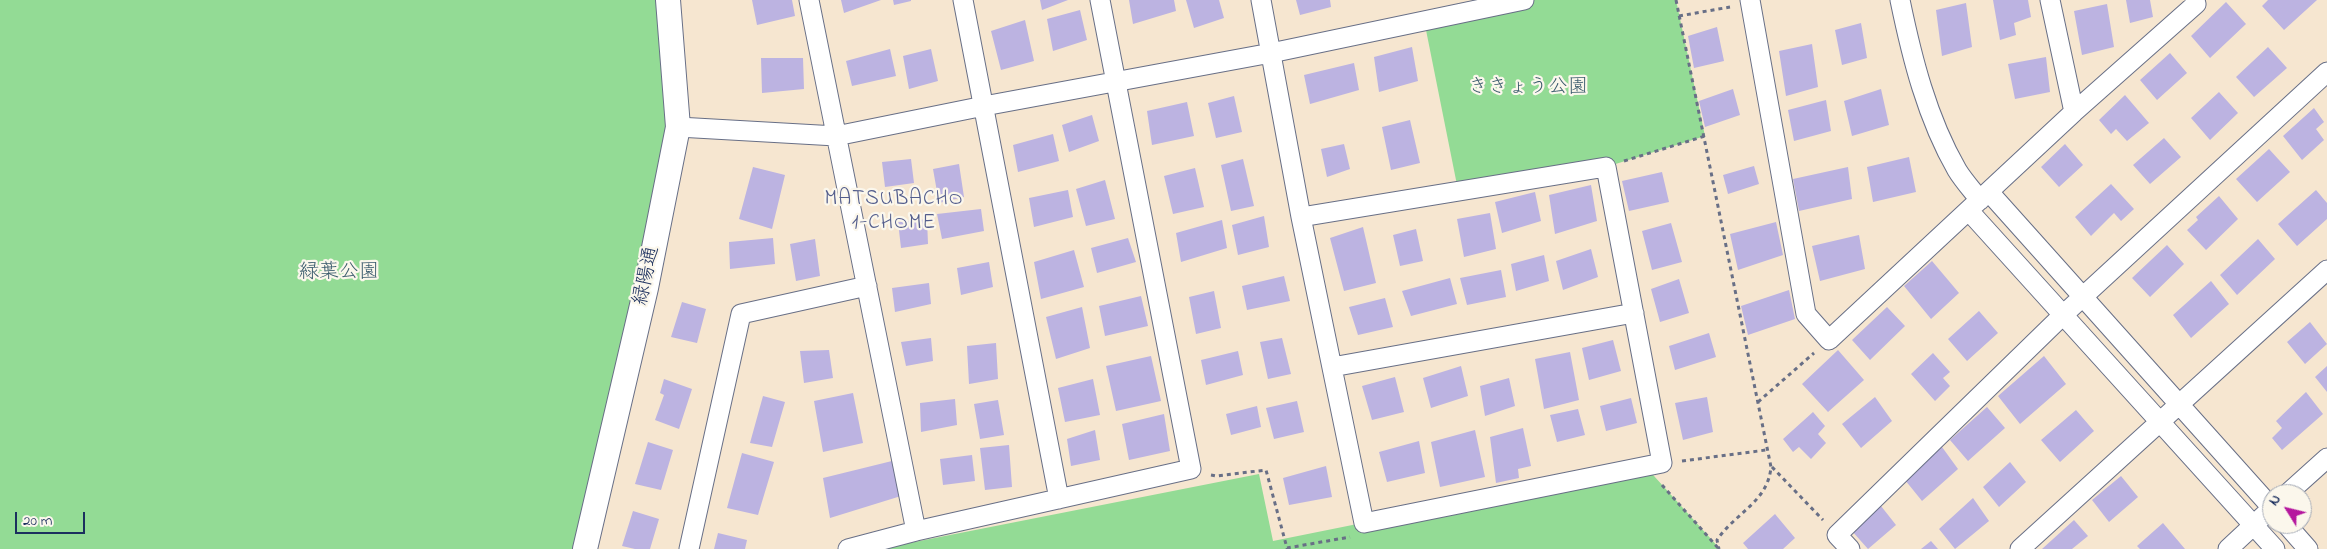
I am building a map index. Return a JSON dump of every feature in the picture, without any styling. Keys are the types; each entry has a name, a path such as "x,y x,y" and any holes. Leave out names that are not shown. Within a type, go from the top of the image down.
{"street":[{"name":"緑陽通","path":"585,549 646,288 678,127 668,0"},
{"path":"809,0 916,531"},
{"path":"962,0 1059,499"},
{"path":"848,549 916,531 1191,469 1100,0"},
{"path":"1261,0 1301,217 1364,523 1654,465 1634,314 1606,167 1301,217"},
{"path":"678,127 836,136 984,106 1117,83 1271,53 1524,0"},
{"path":"1900,0 1910,47 1938,132 1958,171 2063,315 2275,549"},
{"path":"2050,0 2074,112"},
{"path":"1755,1 1806,314 1829,340 2074,112 2196,4 2195,0"},
{"path":"1850,549 1837,535 2063,315 2327,72"},
{"path":"1979,201 2082,298 2272,508 2228,549"},
{"path":"2020,549 2327,270"},
{"path":"689,549 741,314 868,286"},
{"path":"1332,367 1634,314"},
{"path":"2298,484 2327,458"},
{"path":"2295,534 2308,549"}],"path":[{"path":"1676,0 1705,136 1766,450 1771,467 1770,480 1765,491 1723,532 1717,540 1719,549"},
{"path":"1679,16 1755,1"},
{"path":"1606,167 1705,136"},
{"path":"1758,403 1829,340"},
{"path":"1654,465 1766,450"},
{"path":"1654,465 1719,549"},
{"path":"1771,467 1837,535"},
{"path":"1191,469 1216,476 1266,470 1287,548 1351,537 1364,523"}],"green space":[{"name":"緑葉公園","path":"0,0 668,0 678,127 585,549 0,549"},
{"name":"ききょう公園","path":"1524,0 1676,0 1705,136 1606,167 1458,190 1424,20"},
{"path":"1645,466 1720,549 879,549 1259,474 1273,541"}],"building":[{"path":"752,0 792,0 795,16 757,25"},
{"path":"841,0 881,0 844,13"},
{"path":"893,0 911,0 911,1 894,5"},
{"path":"1040,0 1068,0 1042,10"},
{"path":"1129,0 1174,0 1176,11 1133,24"},
{"path":"1186,0 1219,0 1224,18 1194,28"},
{"path":"1296,0 1330,0 1331,7 1300,15"},
{"path":"1993,0 2028,0 2031,17 2014,23 2016,35 2000,40"},
{"path":"2126,0 2150,0 2153,17 2130,23"},
{"path":"2268,0 2317,0 2284,30 2262,6"},
{"path":"2226,2 2246,24 2210,58 2191,36"},
{"path":"1966,3 1972,47 1942,56 1936,10"},
{"path":"2107,4 2114,47 2082,55 2074,11"},
{"path":"1080,10 1087,40 1053,51 1047,19"},
{"path":"1025,20 1034,61 1001,70 991,31"},
{"path":"1861,23 1867,58 1842,65 1835,30"},
{"path":"1717,27 1724,61 1694,68 1688,36"},
{"path":"1812,44 1818,87 1786,96 1779,51"},
{"path":"1412,47 1418,81 1379,92 1374,57"},
{"path":"2268,47 2287,68 2254,97 2236,77"},
{"path":"890,49 896,76 852,86 846,61"},
{"path":"931,49 938,81 909,89 903,56"},
{"path":"2170,53 2187,73 2157,100 2140,80"},
{"path":"2046,57 2050,92 2015,99 2008,64"},
{"path":"761,58 803,58 804,89 762,93"},
{"path":"1354,63 1359,90 1310,104 1304,75"},
{"path":"1733,89 1740,115 1705,127 1699,101"},
{"path":"1881,89 1889,125 1852,136 1844,101"},
{"path":"2219,92 2238,113 2210,140 2191,118"},
{"path":"2125,95 2149,123 2127,141 2116,129 2111,134 2099,120"},
{"path":"1234,96 1242,132 1216,138 1208,103"},
{"path":"1826,100 1831,131 1794,141 1788,110"},
{"path":"1187,102 1194,136 1152,145 1147,111"},
{"path":"2314,108 2324,122 2316,129 2324,140 2302,160 2283,136"},
{"path":"1092,115 1099,141 1069,152 1062,125"},
{"path":"1410,120 1420,163 1391,170 1382,127"},
{"path":"1053,134 1059,161 1018,172 1013,145"},
{"path":"2164,138 2181,157 2150,184 2133,165"},
{"path":"1344,144 1350,169 1327,177 1321,149"},
{"path":"2065,144 2083,165 2059,187 2041,167"},
{"path":"2269,149 2290,172 2257,202 2236,179"},
{"path":"1909,157 1916,192 1873,202 1867,167"},
{"path":"911,159 914,183 885,187 882,162"},
{"path":"1243,159 1254,206 1231,211 1221,165"},
{"path":"959,164 964,197 939,203 933,169"},
{"path":"1754,166 1759,184 1728,194 1723,175"},
{"path":"753,167 785,175 772,229 739,219"},
{"path":"1848,167 1852,199 1799,211 1793,179"},
{"path":"1195,168 1204,207 1173,214 1164,176"},
{"path":"1662,172 1669,202 1629,211 1622,181"},
{"path":"1105,180 1115,219 1086,226 1076,189"},
{"path":"2111,184 2134,209 2121,221 2114,213 2091,236 2075,217"},
{"path":"1591,185 1597,221 1555,234 1549,195"},
{"path":"1068,190 1073,217 1034,227 1029,198"},
{"path":"2316,190 2327,203 2327,219 2297,246 2278,224"},
{"path":"1535,192 1541,221 1502,233 1495,202"},
{"path":"2219,196 2238,219 2206,250 2187,230 2198,220 2196,217"},
{"path":"981,209 984,231 942,239 937,214"},
{"path":"1490,213 1496,249 1464,257 1457,219"},
{"path":"1264,216 1269,247 1238,255 1232,225"},
{"path":"927,219 928,244 901,248 898,222"},
{"path":"1222,220 1227,248 1181,262 1176,233"},
{"path":"1776,222 1783,255 1738,270 1730,234"},
{"path":"1671,223 1682,262 1652,270 1642,231"},
{"path":"1363,227 1376,283 1344,291 1330,238"},
{"path":"1416,229 1423,261 1400,266 1393,235"},
{"path":"1859,235 1865,269 1820,281 1812,246"},
{"path":"773,238 775,264 730,269 729,242"},
{"path":"1128,238 1136,262 1097,273 1091,248"},
{"path":"815,239 820,276 796,281 790,244"},
{"path":"2258,239 2275,259 2237,295 2220,275"},
{"path":"2167,245 2184,264 2150,297 2132,278"},
{"path":"1591,249 1598,277 1563,290 1556,261"},
{"path":"1074,250 1084,287 1041,299 1034,262"},
{"path":"1544,255 1549,281 1516,291 1511,264"},
{"path":"1932,261 1959,293 1931,319 1904,286"},
{"path":"989,262 993,287 961,295 957,268"},
{"path":"1501,270 1506,297 1467,305 1460,278"},
{"path":"1284,276 1290,301 1247,310 1242,286"},
{"path":"1450,278 1457,304 1411,316 1402,291"},
{"path":"1679,279 1689,313 1660,322 1651,289"},
{"path":"2211,281 2229,304 2191,338 2173,315"},
{"path":"929,283 931,304 895,312 892,288"},
{"path":"1789,290 1795,319 1748,335 1741,306"},
{"path":"1214,291 1221,328 1196,334 1189,297"},
{"path":"1141,296 1148,326 1105,336 1099,306"},
{"path":"1385,298 1393,327 1358,335 1349,307"},
{"path":"682,302 706,309 697,343 671,337"},
{"path":"1082,307 1090,348 1056,359 1046,317"},
{"path":"1887,307 1905,326 1870,360 1852,340"},
{"path":"1979,311 1998,333 1967,361 1948,339"},
{"path":"2310,322 2327,344 2305,364 2287,342"},
{"path":"1709,333 1716,357 1675,370 1669,346"},
{"path":"931,338 933,361 906,366 901,342"},
{"path":"1282,338 1291,374 1268,379 1260,342"},
{"path":"1613,340 1621,371 1589,380 1582,348"},
{"path":"996,343 998,379 969,384 967,346"},
{"path":"829,350 833,378 804,383 800,351"},
{"path":"1838,350 1864,380 1828,412 1802,384"},
{"path":"1238,351 1243,375 1206,385 1201,360"},
{"path":"1570,352 1579,400 1544,409 1535,359"},
{"path":"1933,353 1950,372 1943,378 1950,386 1935,401 1911,374"},
{"path":"1151,356 1161,401 1116,411 1106,366"},
{"path":"2044,356 2066,384 2020,424 1998,396"},
{"path":"1461,366 1468,396 1431,408 1423,378"},
{"path":"2327,366 2327,392 2315,377"},
{"path":"1395,377 1404,412 1372,420 1362,386"},
{"path":"1509,378 1515,406 1485,416 1480,386"},
{"path":"664,379 692,389 679,429 655,420 664,395 660,393"},
{"path":"1093,379 1100,415 1065,422 1058,388"},
{"path":"2306,392 2323,414 2282,450 2272,438 2282,428 2276,421"},
{"path":"853,393 863,443 823,452 814,401"},
{"path":"763,396 785,402 772,447 750,443"},
{"path":"1707,397 1713,432 1683,440 1675,403"},
{"path":"1875,397 1892,421 1861,448 1842,424"},
{"path":"1631,398 1637,423 1606,431 1600,406"},
{"path":"955,399 957,425 921,432 920,403"},
{"path":"998,400 1004,435 980,439 974,404"},
{"path":"1297,401 1304,432 1274,439 1266,408"},
{"path":"1257,406 1261,427 1231,435 1226,414"},
{"path":"1987,407 2005,428 1968,461 1950,440"},
{"path":"1578,409 1585,435 1557,442 1550,415"},
{"path":"2076,410 2094,431 2060,462 2041,440"},
{"path":"1813,412 1825,426 1818,434 1826,443 1811,459 1799,447 1793,452 1783,439"},
{"path":"1164,414 1170,451 1129,460 1122,424"},
{"path":"1523,428 1531,466 1518,469 1519,478 1496,483 1490,437"},
{"path":"1095,430 1100,460 1071,466 1067,439"},
{"path":"1475,430 1485,477 1440,487 1431,442"},
{"path":"1419,441 1425,473 1387,482 1379,452"},
{"path":"648,442 673,450 661,490 635,484"},
{"path":"1009,445 1012,487 985,490 980,448"},
{"path":"1942,447 1958,469 1922,501 1905,480"},
{"path":"742,453 774,462 758,515 727,508"},
{"path":"972,455 975,481 943,485 940,459"},
{"path":"892,461 901,496 830,518 823,478"},
{"path":"2010,462 2026,482 1999,507 1983,487"},
{"path":"1326,466 1332,497 1289,505 1283,478"},
{"path":"2121,476 2138,497 2109,522 2092,500"},
{"path":"1973,498 1989,521 1955,549 1939,529"},
{"path":"1881,506 1896,525 1868,549 1852,531"},
{"path":"633,511 659,519 650,549 635,549 622,546"},
{"path":"1775,514 1795,538 1783,549 1748,549 1743,543"},
{"path":"2074,520 2088,536 2072,549 2042,549"},
{"path":"2163,523 2185,549 2140,549 2137,546"},
{"path":"718,533 747,540 745,549 714,549"},
{"path":"1931,541 1938,549 1921,549"}],"district":[{"name":"MATSUBACHO 1-CHOME","path":"894,213"}]}
